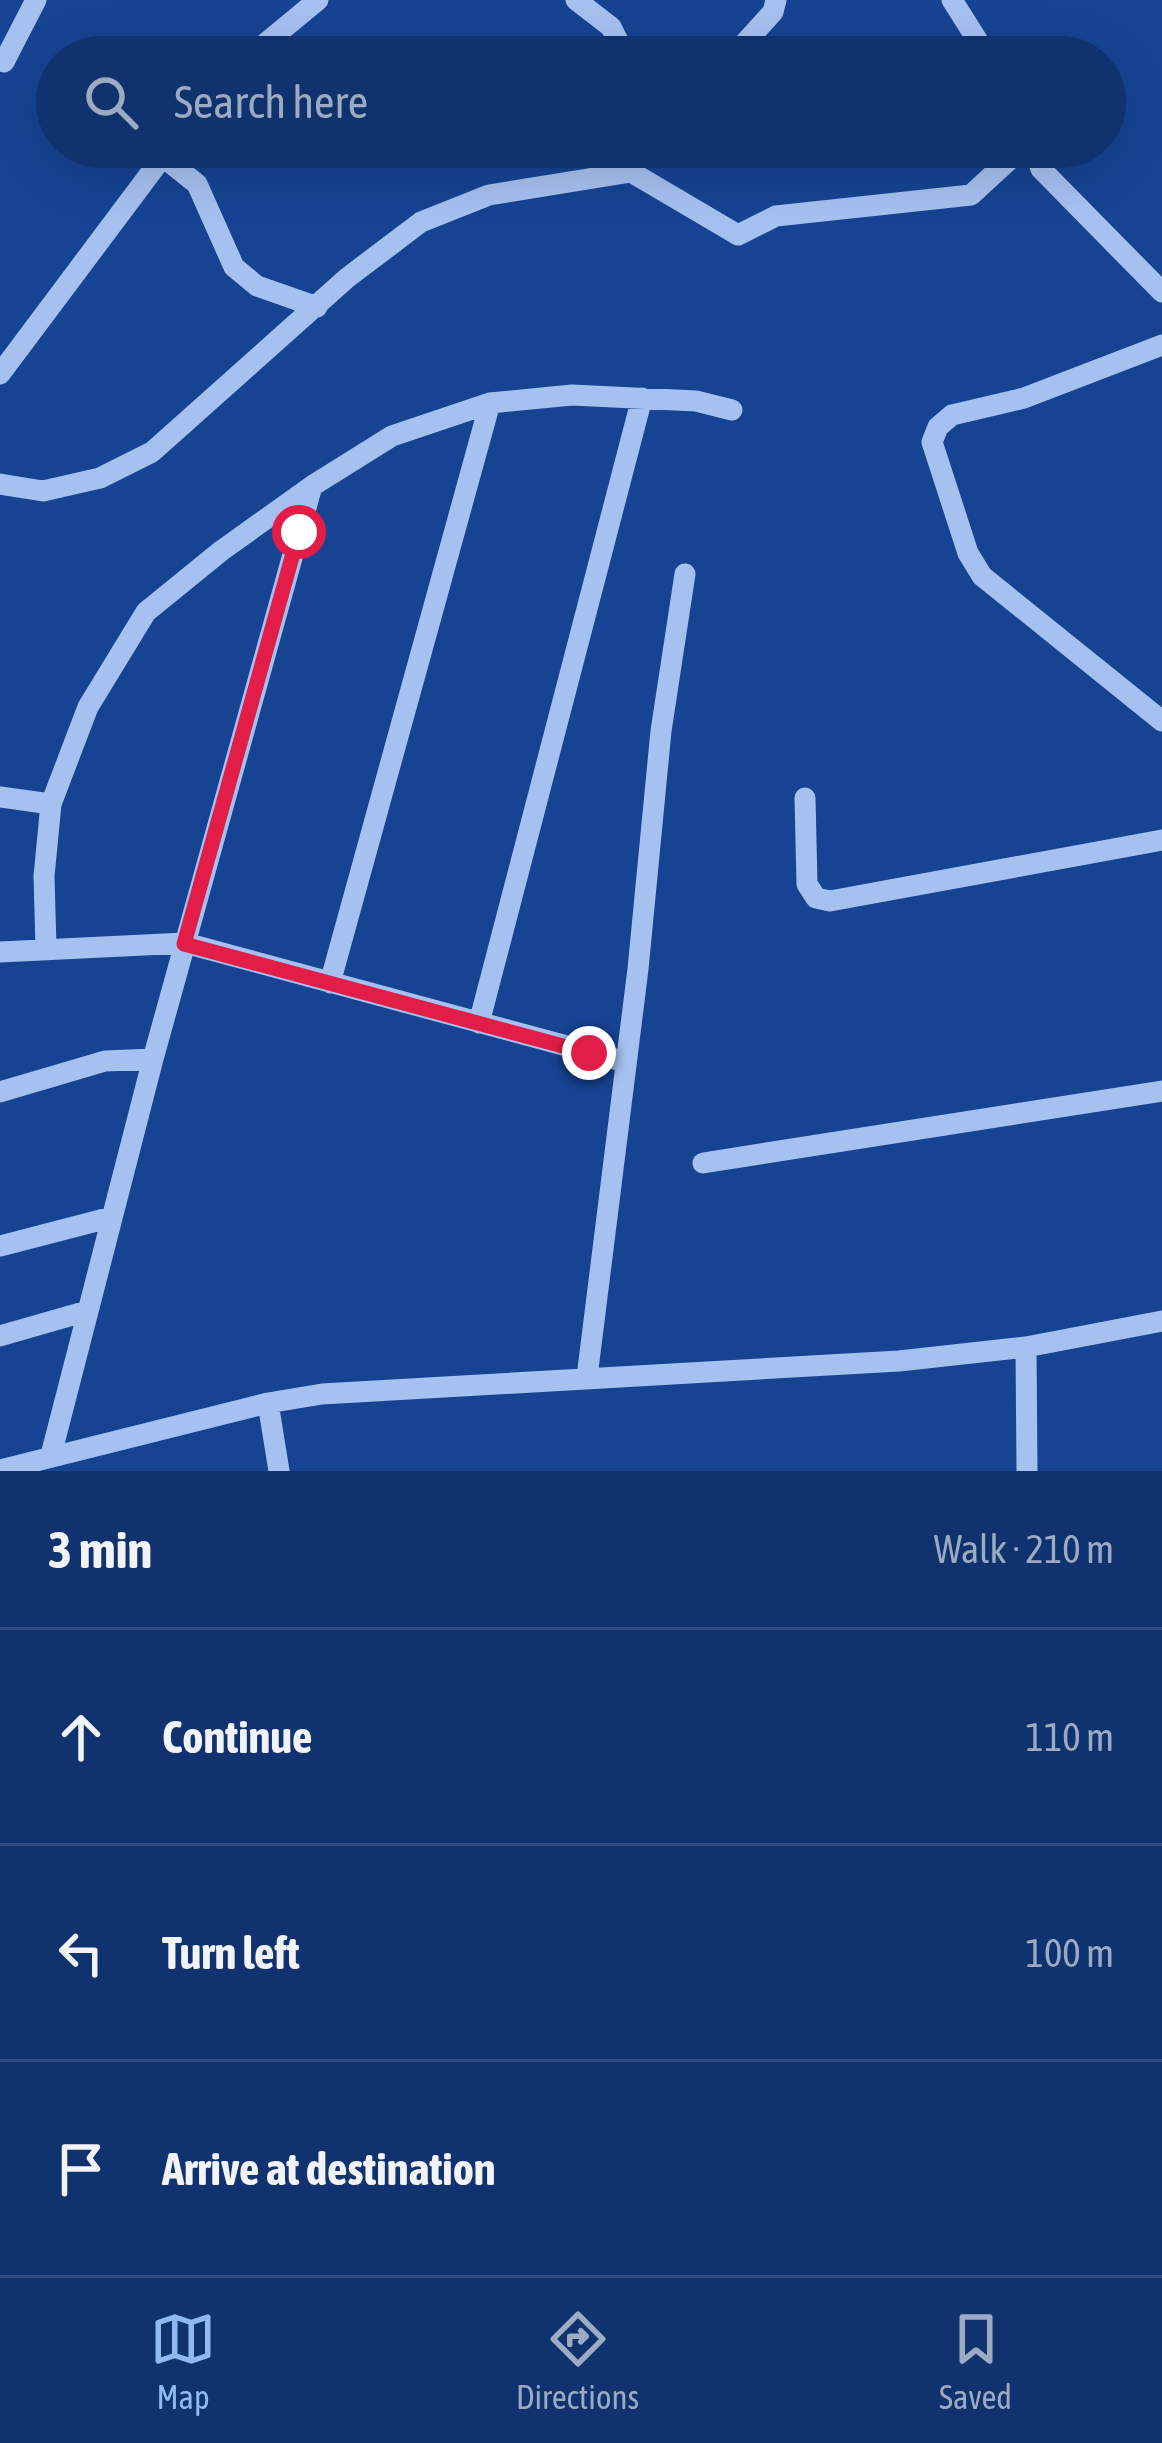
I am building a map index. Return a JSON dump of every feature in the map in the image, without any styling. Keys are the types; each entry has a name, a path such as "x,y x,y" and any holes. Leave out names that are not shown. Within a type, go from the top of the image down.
{"street":[{"path":"4,62 36,0"},
{"path":"275,36 318,0"},
{"path":"576,0 611,27 616,36"},
{"path":"751,36 773,12 776,0"},
{"path":"952,0 975,36"},
{"path":"0,374 154,168"},
{"path":"182,168 197,184 234,267 257,286 317,307"},
{"path":"631,172 634,168"},
{"path":"0,484 43,490 100,478 152,452 347,278 421,222 489,195 631,172 738,235 776,216 971,195 1000,168"},
{"path":"1041,168 1162,292"},
{"path":"1162,346 1024,398 952,416 938,427 932,442 968,553 982,576 1162,721"},
{"path":"46,948 44,876 51,804 88,707 146,612 312,486 392,436 490,403 572,394 695,401 732,410"},
{"path":"479,1023 642,398"},
{"path":"330,982 490,403"},
{"path":"51,1455 153,1059 312,486"},
{"path":"587,1377 661,731 685,574"},
{"path":"0,797 51,804"},
{"path":"806,798 807,884 816,898 830,901 1162,840"},
{"path":"0,952 184,944 626,1063"},
{"path":"0,1092 105,1061 153,1059"},
{"path":"704,1163 1162,1091"},
{"path":"0,1246 112,1216"},
{"path":"0,1336 87,1311"},
{"path":"11,1469 51,1455 322,1394 899,1361 1026,1347 1162,1321"},
{"path":"1026,1347 1027,1471"},
{"path":"268,1403 280,1471"}],"route":[{"path":"299,532 184,944 589,1053"}]}
